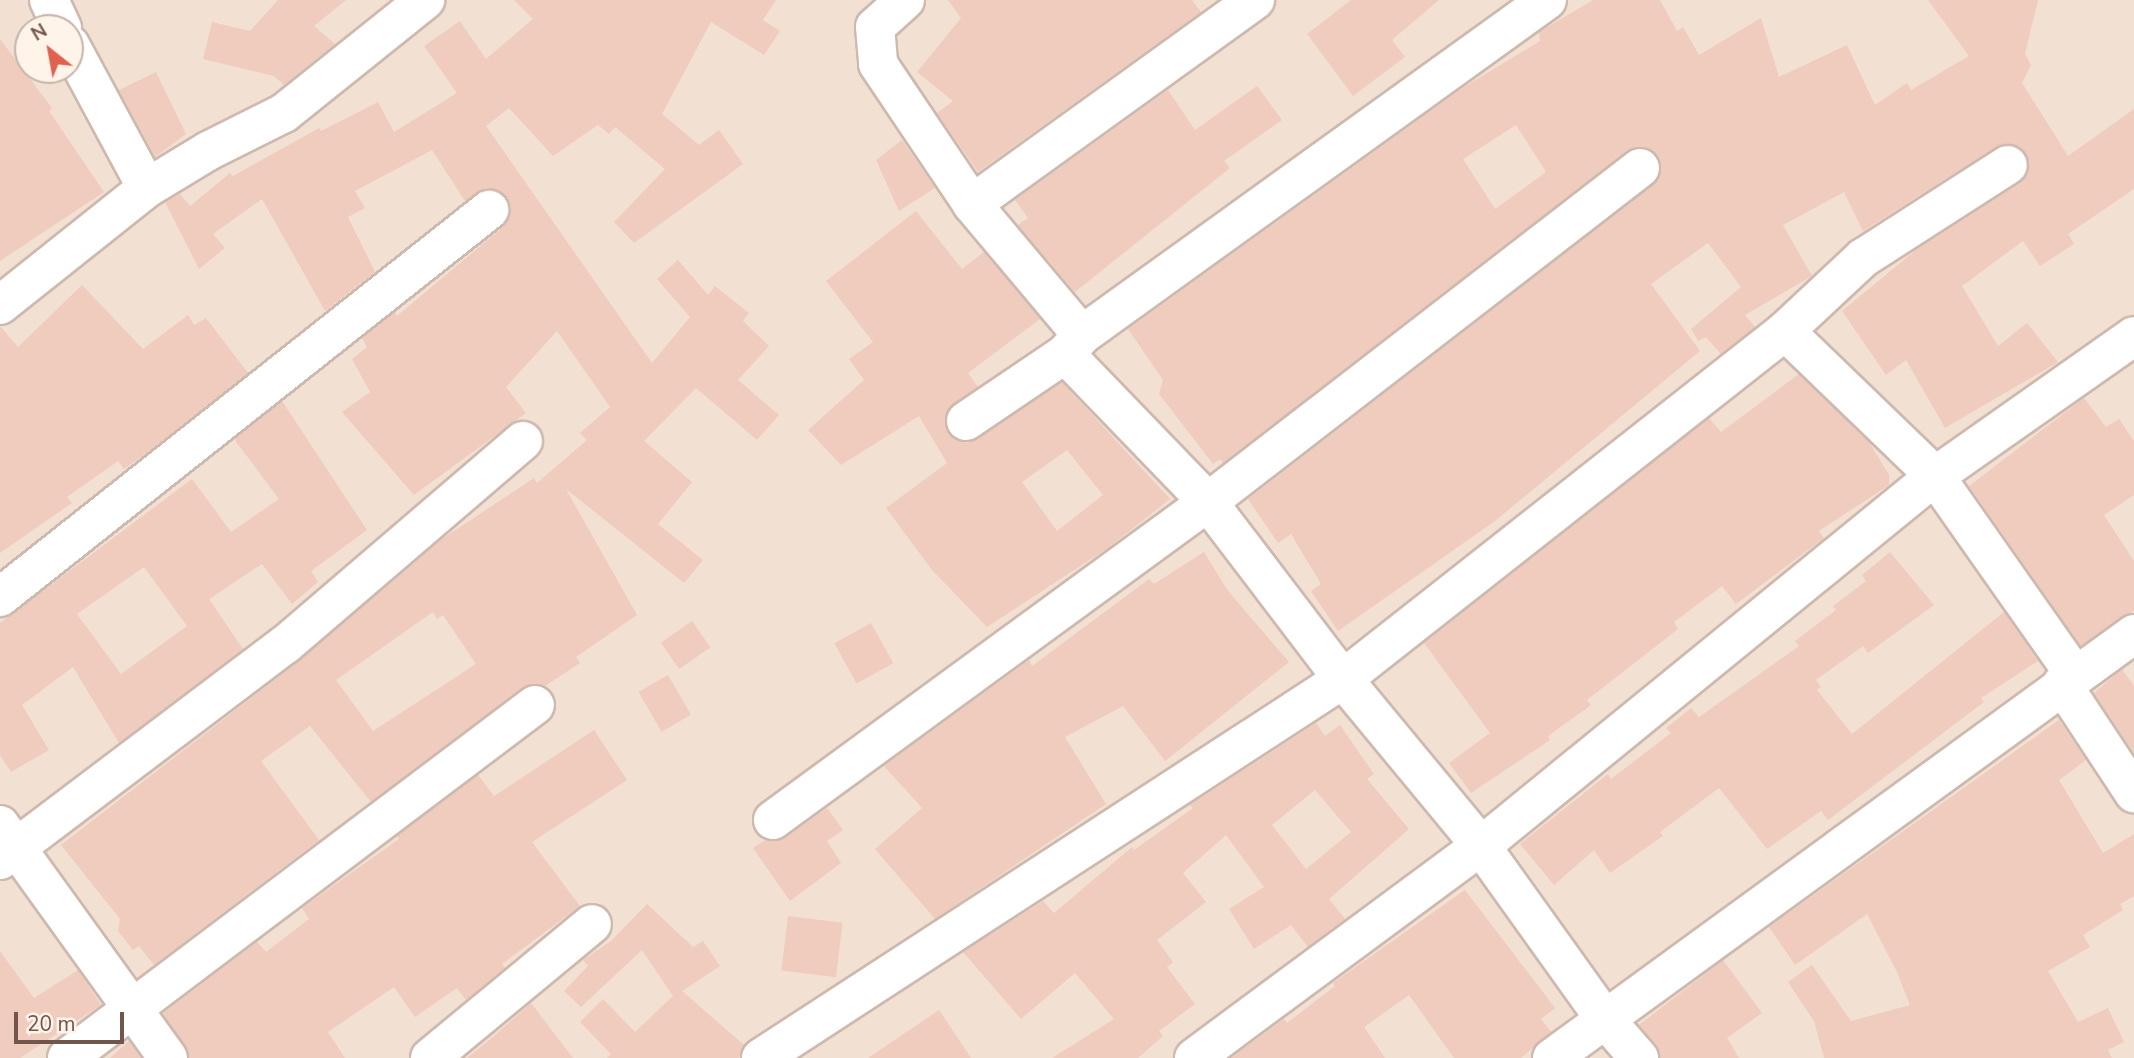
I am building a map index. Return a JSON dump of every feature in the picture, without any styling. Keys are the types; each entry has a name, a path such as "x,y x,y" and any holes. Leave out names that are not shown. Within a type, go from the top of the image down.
{"street":[{"path":"0,306 148,188 208,151 284,113 425,0"},
{"path":"905,0 875,27 878,64 972,204 1074,345 1208,502 1343,679 1481,846 1605,1019 1639,1058"},
{"path":"972,204 1255,0"},
{"path":"966,421 1547,0"},
{"path":"84,71 148,188"},
{"path":"761,1058 1343,679 1785,331 1863,258 2008,165"},
{"path":"773,820 1208,502 1640,168"},
{"path":"0,597 489,210"},
{"path":"1785,331 1935,476 2068,680 2134,793"},
{"path":"1194,1058 1481,846 1935,476 2134,336"},
{"path":"168,1058 6,844 286,644 523,441"},
{"path":"1552,1058 2134,634"},
{"path":"67,1058 535,705"},
{"path":"430,1058 593,924"}],"shaded area":[{"path":"0,0 2134,0 2134,1058 0,1058"}],"building":[{"path":"278,0 346,0 314,26 335,44 284,85 274,76 203,59 212,22 250,31"},
{"path":"514,0 776,0 763,20 780,31 764,55 711,22 662,114 699,145 719,130 743,164 634,243 614,222 665,169 615,127 609,134 598,125 553,156 509,108 486,126 652,363 690,317 657,279 678,260 708,295 715,286 749,313 743,321 769,346 738,380 779,415 757,440 696,388 644,441 692,482 658,524 703,560 684,583 566,489 637,615 576,657 580,663 545,686 522,688 371,802 310,726 261,761 319,840 154,965 139,946 133,950 118,931 120,919 61,845 299,661 442,539 534,478 537,483 587,440 580,433 610,407 557,331 506,387 526,413 414,495 342,412 370,392 352,359 367,347 362,338 395,312 397,316 503,227 511,207 506,196 486,188 465,201 432,150 355,191 365,208 348,217 375,272 325,311 262,199 213,234 225,248 199,269 165,202 180,194 190,206 230,173 233,176 319,128 321,131 378,102 394,132 457,93 424,46 460,21 486,59 533,19","holes":["433,612 437,619 443,615 476,664 373,731 336,680"]},
{"path":"948,0 1192,0 1201,12 978,172 937,113 953,101 917,72 961,18"},
{"path":"1351,0 1439,0 1392,40 1405,57 1353,96 1307,34"},
{"path":"1593,0 1660,0 1677,31 1683,27 1699,55 1761,18 1779,77 1847,45 1875,105 1907,83 1911,90 1969,56 1928,0 2038,0 2025,54 2031,65 2022,83 2068,156 2134,109 2134,189 2068,234 2074,244 2040,266 2023,241 1962,286 1998,346 2027,323 2058,362 1945,428 1906,360 1886,375 1842,311 1916,250 2020,183 2030,163 2019,146 1996,147 1863,231 1844,192 1783,225 1812,276 1745,315 1755,327 1721,354 1706,337 1698,341 1691,329 1741,287 1708,243 1651,284 1700,351 1495,521 1338,631 1311,591 1321,584 1291,534 1278,543 1248,499 1653,185 1660,176 1658,155 1648,148 1627,151 1223,463 1220,459 1213,464 1159,394 1163,380 1128,329 1464,87 1540,41 1539,32","holes":["1516,125 1546,172 1495,209 1463,159"]},
{"path":"0,39 14,58 14,84 34,84 52,108 49,111 104,192 0,261"},
{"path":"156,72 186,134 155,157 119,90"},
{"path":"1257,86 1282,120 1224,161 1230,168 1075,292 1018,225 1028,218 1015,200 1168,90 1195,130"},
{"path":"902,140 935,188 899,211 876,160"},
{"path":"916,211 962,269 984,252 1040,319 968,373 978,387 947,411 948,434 967,443 978,439 1062,382 1170,499 1108,548 987,627 932,570 886,508 947,463 919,416 841,465 808,430 864,380 849,359 873,342 826,281","holes":["1067,450 1103,495 1057,531 1022,482"]},
{"path":"82,285 143,349 188,315 194,325 206,318 248,373 124,469 118,461 67,497 72,503 0,553 0,326 18,347"},
{"path":"1799,374 1869,442 1889,475 1889,485 1819,531 1824,538 1736,604 1722,586 1674,622 1678,629 1587,700 1591,705 1548,736 1550,740 1471,793 1449,763 1490,733 1424,643 1709,418 1721,432"},
{"path":"2084,398 2106,427 2119,419 2134,441 2134,495 2104,515 2134,561 2134,611 2081,646 1969,486"},
{"path":"282,401 367,530 311,571 318,582 292,604 262,564 209,599 243,649 119,743 73,667 22,705 49,750 11,772 0,755 0,623 192,479 231,532 279,499 234,439","holes":["144,567 187,626 121,674 77,614"]},
{"path":"1204,552 1228,591 1289,662 1165,761 1123,706 1065,737 1106,804 935,919 875,849 922,808 884,766 1029,660 1032,666 1149,579 1154,584"},
{"path":"1890,552 1934,605 1868,653 1863,646 1816,680 1821,687 1817,690 1852,734 2004,612 2038,661 1981,698 1984,702 1828,820 1821,811 1767,849 1719,788 1660,832 1663,836 1610,873 1594,850 1554,885 1520,844 1608,774 1611,779 1671,733 1666,728 1691,708 1699,717 1799,646 1795,641 1836,610 1833,606 1866,581 1862,575"},
{"path":"692,621 710,647 679,669 661,643"},
{"path":"871,623 893,663 857,684 834,643"},
{"path":"2122,669 2134,686 2134,753 2094,693"},
{"path":"668,675 691,715 662,732 639,692"},
{"path":"2059,720 2086,760 2059,780 2103,853 2134,834 2134,896 2120,904 2123,910 2083,935 2090,947 2048,971 2078,1022 2108,1008 2124,1042 2108,1050 2112,1058 1824,1058 1814,1021 1788,982 1812,965 1851,1021 1910,1005 1897,972 1867,914 1795,965 1769,927"},
{"path":"1316,723 1325,736 1340,725 1374,774 1367,779 1409,829 1329,899 1345,919 1308,947 1291,925 1254,949 1229,909 1264,887 1226,835 1183,873 1206,902 1157,940 1173,962 1167,967 1195,1004 1159,1031 1163,1036 1138,1058 1052,1058 1114,1019 1075,973 1021,1019 963,952 1043,901 1054,913 1132,847 1134,850 1193,808 1190,805","holes":["1315,790 1351,832 1306,869 1272,825"]},
{"path":"594,730 627,780 532,842 580,906 502,964 505,968 466,1000 457,988 415,1017 394,987 328,1032 345,1058 189,1058 163,1013 257,942 266,952 309,919 302,908 399,839 397,836 478,775 494,796"},
{"path":"827,808 843,830 827,841 841,863 790,901 753,848 765,840 785,838"},
{"path":"1465,890 1555,1008 1541,1019 1551,1032 1521,1058 1454,1058 1409,995 1364,1027 1385,1058 1231,1058 1284,1019 1287,1023 1335,986 1333,983"},
{"path":"647,904 693,947 703,941 720,966 682,991 744,1045 739,1058 607,1058 611,1054 580,1022 603,999 635,1032 673,996 642,950 581,1007 564,991 588,966 583,960 611,941"},
{"path":"788,916 843,923 836,977 781,971"},
{"path":"0,951 34,998 78,970 101,1005 20,1058 0,1058"},
{"path":"1723,960 1762,1013 1727,1038 1739,1058 1660,1058 1656,1044 1639,1025"},
{"path":"531,1003 573,1058 467,1058 494,1036"},
{"path":"939,1010 971,1058 868,1058"},
{"path":"129,1041 141,1058 110,1058"}]}
